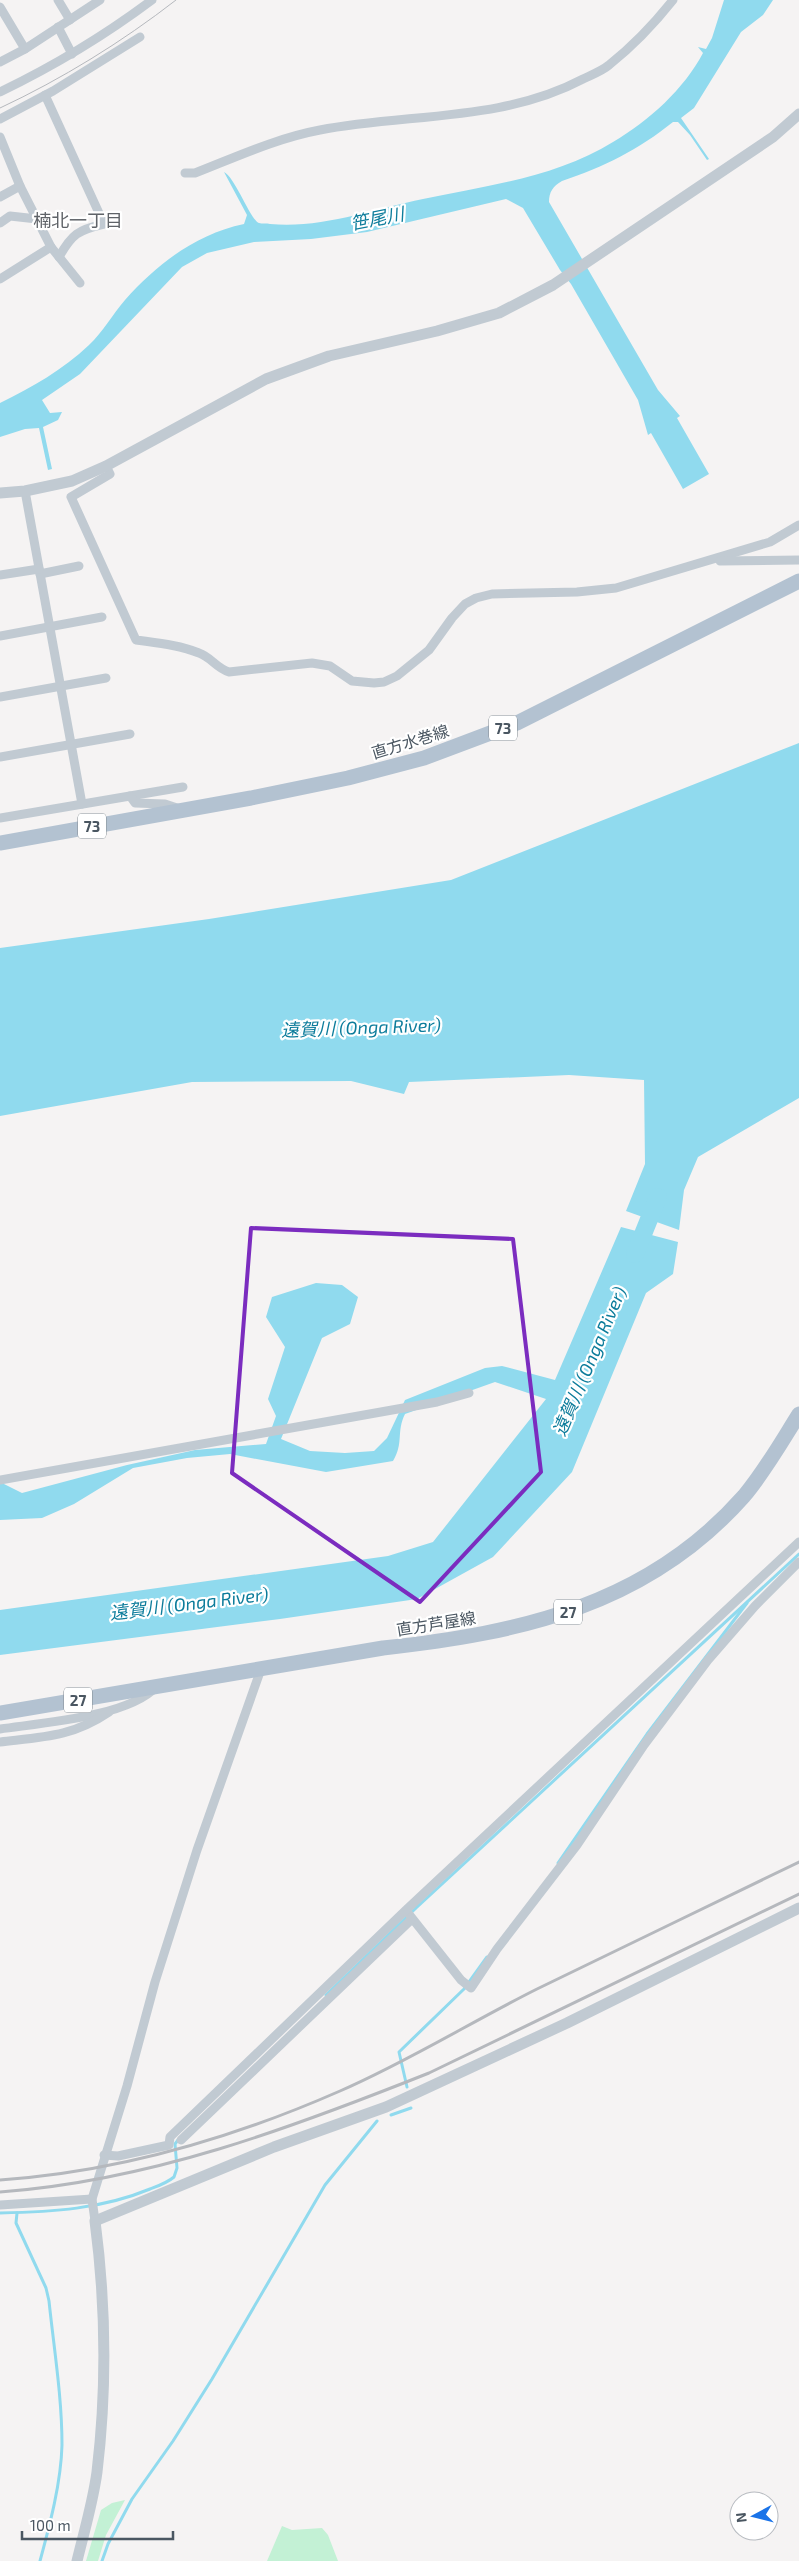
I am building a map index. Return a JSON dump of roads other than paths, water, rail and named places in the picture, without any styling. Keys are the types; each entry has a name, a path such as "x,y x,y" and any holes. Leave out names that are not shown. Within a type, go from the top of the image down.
{"main road":[{"name":"直方水巻線","path":"0,843 338,780 424,758 517,723 799,581"},
{"name":"直方芦屋線","path":"0,1713 521,1627 581,1608 616,1593 695,1543 745,1495 799,1414"}],"street":[{"path":"58,0 70,20"},
{"path":"0,62 25,49 100,0"},
{"path":"0,92 72,54 119,25 152,0"},
{"path":"185,173 195,173 281,140 319,130 366,122 500,109 558,92 609,65 650,29 673,0"},
{"path":"0,7 25,49"},
{"path":"58,27 72,54"},
{"path":"0,119 45,95 140,38"},
{"path":"45,95 104,224 82,229 66,244 59,257"},
{"path":"0,493 25,491 72,481 106,466 266,379 329,356 437,331 499,313 553,285 600,254 773,136 799,114"},
{"path":"1,143 20,186 51,247 80,282"},
{"path":"0,197 20,186"},
{"path":"0,223 10,216 37,219"},
{"path":"0,280 51,247"},
{"path":"106,466 110,474 72,497 136,640 163,643 201,653 219,669 229,672 312,663 330,666 352,681 384,682 397,676 429,650 452,618 465,604 476,598 492,594 577,592 616,588 770,542 799,525"},
{"path":"25,491 82,804"},
{"path":"714,560 799,560"},
{"path":"0,575 80,566"},
{"path":"0,636 102,617"},
{"path":"0,697 106,678"},
{"path":"0,757 130,734"},
{"path":"0,818 183,787"},
{"path":"130,796 135,803 165,804 184,810"},
{"path":"0,1480 437,1402 469,1393"},
{"path":"104,2155 118,2156 169,2145 170,2137 406,1910 799,1542"},
{"path":"181,2140 411,1916 471,1988 577,1845 644,1746 708,1660 755,1606 799,1562"},
{"path":"77,2561 97,2474 104,2389 104,2296 93,2209 104,2155 127,2086 155,1982 197,1850 261,1669"},
{"path":"0,1730 112,1710 148,1696 156,1687"},
{"path":"0,1742 68,1734 96,1721 112,1710"},
{"path":"0,2205 93,2209 386,2107 567,2022 799,1908"}],"water":[{"name":"笹尾川","path":"724,0 773,0 763,15 741,32 694,108 681,118 709,159 707,160 690,135 678,122 673,122 647,141 620,157 562,181 554,187 549,202 658,390 680,416 677,418 709,474 683,489 651,433 648,435 638,400 571,284 560,270 523,208 506,199 367,232 311,239 254,242 207,253 182,267 80,374 42,400 50,413 62,412 58,420 43,427 52,469 48,470 39,428 25,429 0,437 0,403 47,377 79,354 99,335 137,287 178,252 210,235 244,224 247,215 224,172 233,182 252,215 259,223 289,225 308,224 347,217 521,179 569,164 626,134 652,114 676,91 703,53 698,47 706,49 712,38"},
{"path":"799,743 799,1098 698,1157 684,1190 679,1230 626,1211 645,1164 644,1080 569,1075 409,1082 404,1094 351,1081 192,1082 0,1116 0,948 209,919 451,880"},
{"path":"621,1227 678,1242 673,1274 646,1293 572,1472 493,1557 417,1599 280,1619 0,1655 0,1610 388,1556 433,1542 546,1399 495,1382 405,1414 402,1420 398,1449 393,1461 326,1472 230,1454 187,1458 133,1468 74,1504 42,1518 0,1520 0,1482 22,1493 127,1465 195,1450 266,1444 276,1416 268,1399 285,1347 266,1317 272,1297 316,1283 342,1285 358,1297 350,1324 322,1338 281,1439 310,1451 345,1453 374,1451 387,1438 405,1400 485,1368 502,1366 555,1380"}],"waterway":[{"name":"遠賀川 (Onga River)","path":"635,1254 658,1197"},
{"path":"326,1995 416,1908 799,1554"},
{"path":"558,1863 647,1734 747,1603"},
{"path":"407,2087 399,2052 464,1989 487,1957"},
{"path":"391,2115 411,2108"},
{"path":"102,2561 108,2544 132,2499 173,2441 212,2379 325,2185 377,2121"},
{"path":"0,2213 39,2212 95,2205 132,2196 159,2185 174,2177 177,2168 175,2144 178,2140"},
{"path":"17,2213 16,2223 46,2288 49,2301 61,2409 62,2445 60,2474 40,2561"}],"tram line":[{"path":"0,108 46,85 91,59 134,31 176,0"}],"railway":[{"path":"0,2180 44,2176 131,2161 216,2138 299,2108 365,2080 537,1989 799,1862"},
{"path":"0,2192 56,2186 165,2164 219,2149 325,2113 429,2073 799,1894"}],"district":[{"name":"楠北一丁目","path":"78,220"}]}
